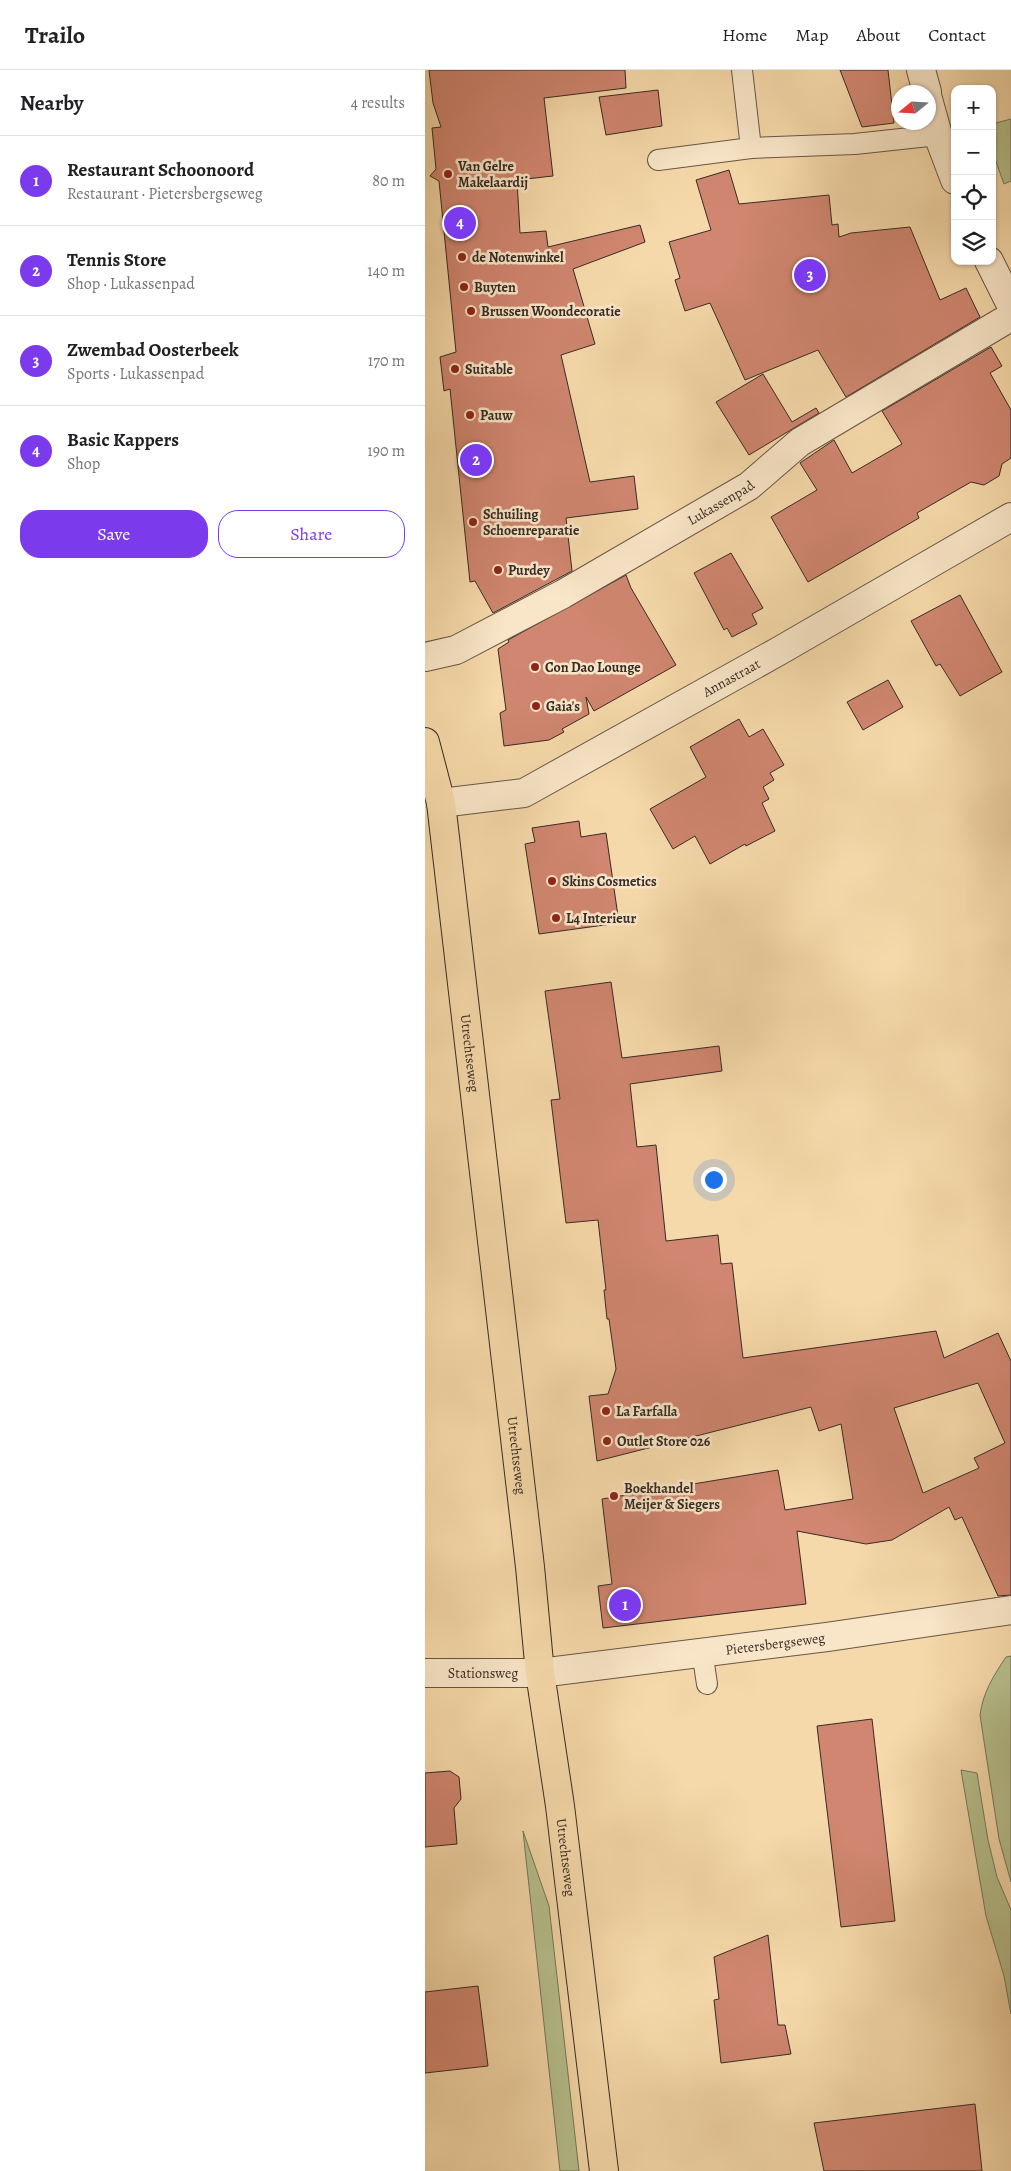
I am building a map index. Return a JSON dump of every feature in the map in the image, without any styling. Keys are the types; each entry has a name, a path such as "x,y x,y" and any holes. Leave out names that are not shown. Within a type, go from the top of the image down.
{"main road":[{"name":"Utrechtseweg","path":"425,742 441,803 528,1547 540,1673 560,1806 604,2171"}],"street":[{"path":"921,70 925,85"},
{"path":"936,127 953,175"},
{"path":"990,265 1007,313"},
{"name":"Lukassenpad","path":"425,658 456,650 563,594 749,486 799,442 1007,313"},
{"name":"Annastraat","path":"441,803 524,793 779,652 1011,518"},
{"name":"Pietersbergseweg","path":"540,1673 702,1651 827,1637 1011,1610"},
{"name":"Stationsweg","path":"425,1673 540,1673"}],"lane":[{"path":"742,70 751,148"},
{"path":"658,160 751,148 855,144 938,135"},
{"path":"702,1651 707,1684"}],"green space":[{"path":"1011,119 1011,181 1004,184 996,162 996,123"},
{"path":"1011,1656 1011,1882 999,1839 980,1715 984,1699 997,1670 1006,1657"},
{"path":"961,1770 977,1773 988,1840 997,1877 1011,1910 1011,2014 1004,1976 986,1916"},
{"path":"523,1831 549,1906 579,2171 560,2171"}],"building":[{"path":"429,70 625,70 626,88 544,98 553,176 517,180 520,233 546,231 548,247 640,225 645,242 573,269 595,344 561,355 590,482 634,476 638,509 566,518 572,571 493,613 475,581 470,582 450,389 444,391 440,357 456,352 439,181 430,176 436,169 432,128 441,127 433,103"},
{"path":"840,70 888,70 891,96 891,123 862,127"},
{"path":"658,90 662,126 606,135 599,97"},
{"path":"729,170 739,204 829,195 832,225 838,224 839,237 851,233 910,227 940,300 966,288 980,317 846,397 818,350 745,380 710,303 685,311 675,280 680,278 669,242 711,230 696,180"},
{"path":"991,347 1002,366 990,373 1011,410 1011,458 1002,464 999,476 984,485 971,482 917,513 919,518 808,582 771,517 817,490 800,463 834,440 852,473 902,444 882,411"},
{"path":"763,374 792,422 816,408 819,413 749,455 716,402"},
{"path":"731,553 763,608 752,614 757,624 732,637 727,628 724,630 694,573"},
{"path":"626,575 631,588 676,665 594,711 586,697 589,714 562,729 564,732 549,740 504,746 500,713 506,710 498,649 509,642 508,640"},
{"path":"960,595 1002,672 960,696 940,664 936,666 911,621"},
{"path":"888,680 903,707 863,730 847,702"},
{"path":"739,719 749,737 763,729 784,765 770,773 774,780 763,787 769,799 762,803 775,831 746,846 745,844 710,864 695,836 673,849 650,809 706,777 690,747"},
{"path":"579,821 581,837 606,833 619,923 539,934 525,844 535,842 532,828"},
{"path":"611,982 622,1058 719,1046 722,1071 630,1084 637,1147 656,1145 666,1241 718,1235 721,1264 732,1263 743,1358 936,1331 944,1358 998,1333 1011,1361 1011,1595 998,1596 962,1517 955,1520 949,1507 892,1540 866,1544 797,1531 806,1604 603,1628 598,1586 612,1584 602,1499 778,1470 785,1510 853,1499 841,1424 819,1431 811,1407 597,1461 589,1396 608,1394 616,1369 609,1319 607,1319 604,1290 606,1290 598,1220 566,1223 551,1100 560,1099 545,991","holes":["978,1383 1005,1443 974,1458 979,1468 923,1493 894,1408"]},
{"path":"872,1719 895,1921 841,1927 817,1726"},
{"path":"450,1771 459,1777 461,1799 454,1808 457,1844 425,1847 425,1773"},
{"path":"768,1935 778,2025 785,2025 791,2054 721,2063 714,2000 719,1999 714,1957"},
{"path":"478,1986 488,2066 425,2073 425,1992"},
{"path":"975,2104 982,2171 824,2171 814,2123"}],"place":[{"name":"Van Gelre Makelaardij","path":"448,174"},
{"name":"Basic Kappers","path":"460,223"},
{"name":"de Notenwinkel","path":"462,257"},
{"name":"Zwembad Oosterbeek","path":"810,275"},
{"name":"Buyten","path":"464,287"},
{"name":"Brussen Woondecoratie","path":"471,311"},
{"name":"Suitable","path":"455,369"},
{"name":"Pauw","path":"470,415"},
{"name":"Tennis Store","path":"476,460"},
{"name":"Schuiling Schoenreparatie","path":"473,522"},
{"name":"Purdey","path":"498,570"},
{"name":"Con Dao Lounge","path":"535,667"},
{"name":"Gaia's","path":"536,706"},
{"name":"Skins Cosmetics","path":"552,881"},
{"name":"L4 Interieur","path":"556,918"},
{"name":"La Farfalla","path":"606,1411"},
{"name":"Outlet Store 026","path":"607,1441"},
{"name":"Boekhandel Meijer & Siegers","path":"614,1496"},
{"name":"Restaurant Schoonoord","path":"625,1605"}]}
